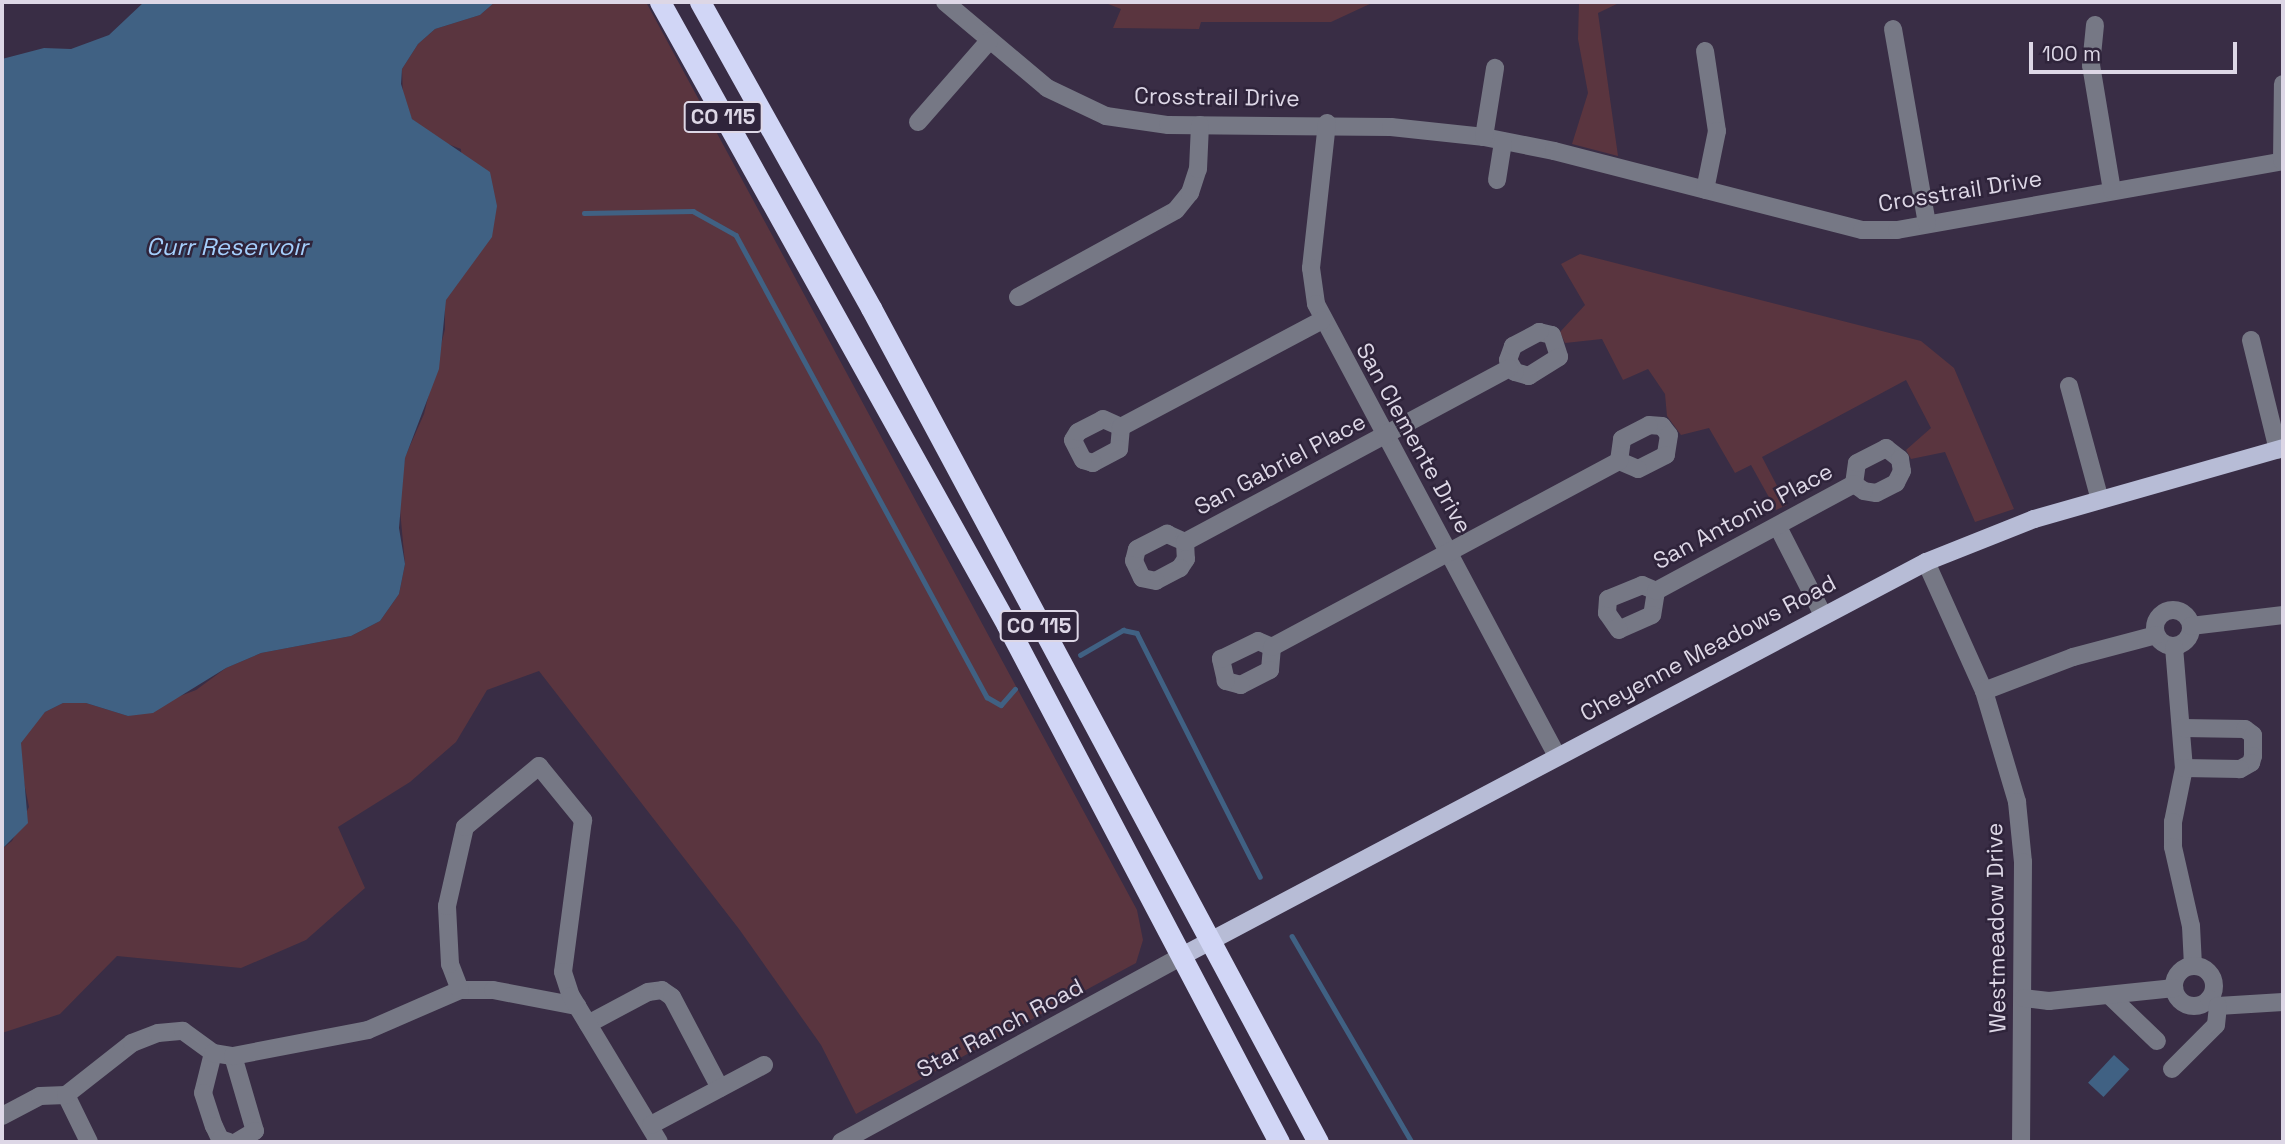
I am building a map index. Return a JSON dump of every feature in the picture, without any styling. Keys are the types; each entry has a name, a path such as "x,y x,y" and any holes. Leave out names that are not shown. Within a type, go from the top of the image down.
{"highway":[{"name":"CO 115","path":"660,2 1007,625 1279,1142"},
{"name":"CO 115","path":"700,2 871,308 1318,1142"}],"main road":[{"name":"Cheyenne Meadows Road","path":"1182,956 1822,613 1926,562 2034,519 2281,449"}],"street":[{"name":"Crosstrail Drive","path":"945,2 1047,88 1089,110 1124,120 1199,125 1327,123 1484,138 1862,230 1927,224 2283,161"},
{"path":"2095,25 2091,65 2112,190"},
{"path":"1893,29 1927,224"},
{"path":"918,122 989,40"},
{"path":"1705,51 1717,131 1705,190"},
{"path":"1484,138 1495,68"},
{"path":"2283,84 2283,161"},
{"name":"San Clemente Drive","path":"1327,123 1311,268 1322,320 1557,756"},
{"path":"1018,297 1176,210 1195,181 1199,125"},
{"path":"1497,180 1503,141"},
{"path":"1121,427 1322,320"},
{"path":"2250,340 2281,449"},
{"name":"San Gabriel Place","path":"1185,542 1509,368"},
{"path":"2069,386 2100,500"},
{"path":"1272,647 1619,461"},
{"name":"San Antonio Place","path":"1656,591 1854,484"},
{"path":"1778,527 1822,613"},
{"name":"Westmeadow Drive","path":"1926,562 1983,691 2017,803 2023,862 2021,1142"},
{"path":"2156,635 2158,618 2167,611 2180,611 2191,626"},
{"path":"2191,626 2283,615"},
{"path":"2174,647 2188,638 2191,626"},
{"path":"1983,691 2073,657 2156,635 2174,647 2183,728 2184,768 2173,822 2173,847 2191,926 2193,966"},
{"path":"2183,728 2245,729 2253,734 2251,763 2239,769 2184,768"},
{"path":"460,990 450,964 447,906 465,827 539,766 583,820 563,972 588,1024 659,1142"},
{"name":"Star Ranch Road","path":"841,1142 1182,956"},
{"path":"2174,988 2179,972 2193,966"},
{"path":"2172,1069 2216,1025 2212,977 2193,966"},
{"path":"2024,998 2049,1001 2174,988"},
{"path":"2174,988 2188,1005 2213,1002 2283,1002"},
{"path":"2,1116 40,1096 66,1096 132,1043 158,1033 183,1031 214,1053 233,1056 324,1035 368,1030 460,990 493,990 578,1006"},
{"path":"588,1024 648,992 662,990 672,997 720,1088"},
{"path":"2110,996 2157,1041"},
{"path":"214,1053 203,1093 217,1133 229,1142"},
{"path":"233,1056 254,1131 237,1142"},
{"path":"651,1125 764,1065"},
{"path":"66,1096 89,1142"}],"shaded area":[{"path":"495,2 646,2 1137,910 1143,940 1136,963 856,1114 821,1045 739,929 539,671 487,690 456,742 410,782 338,827 365,888 306,940 241,968 117,956 60,1014 2,1033 2,849 12,841 29,807 20,763 21,743 31,727 45,712 63,703 86,703 128,716 196,690 226,668 261,653 351,636 380,621 399,594 405,564 399,499 405,457 424,414 445,329 445,300 465,272 461,149 440,141 412,119 403,98 402,69 418,44 435,29 480,15"},
{"path":"1103,2 1374,2 1331,22 1201,22 1199,29 1113,28 1121,9"},
{"path":"1579,2 1621,2 1598,13 1618,156 1572,144 1588,93 1578,39"},
{"path":"1580,254 1921,341 1954,368 2014,509 1975,522 1945,452 1911,459 1906,450 1931,428 1906,380 1762,457 1787,505 1776,510 1751,465 1735,473 1709,428 1681,435 1667,416 1665,394 1648,369 1623,380 1602,339 1565,343 1560,332 1585,305 1561,264"}],"water":[{"name":"Curr Reservoir","path":"144,2 495,2 480,15 435,29 418,44 402,69 401,84 412,119 490,172 497,206 492,237 446,300 439,369 405,458 399,528 405,564 399,594 380,621 351,636 261,653 226,668 153,713 128,716 86,703 63,703 45,712 21,743 28,823 2,849 2,59 44,48 71,49 109,35"},
{"path":"2114,1055 2129,1069 2103,1097 2088,1083"}],"waterway":[{"path":"584,213 693,211 736,235 987,697 1001,705 1015,689"},
{"path":"1080,655 1123,630 1137,633 1260,877"},
{"path":"1292,936 1412,1142"}]}
